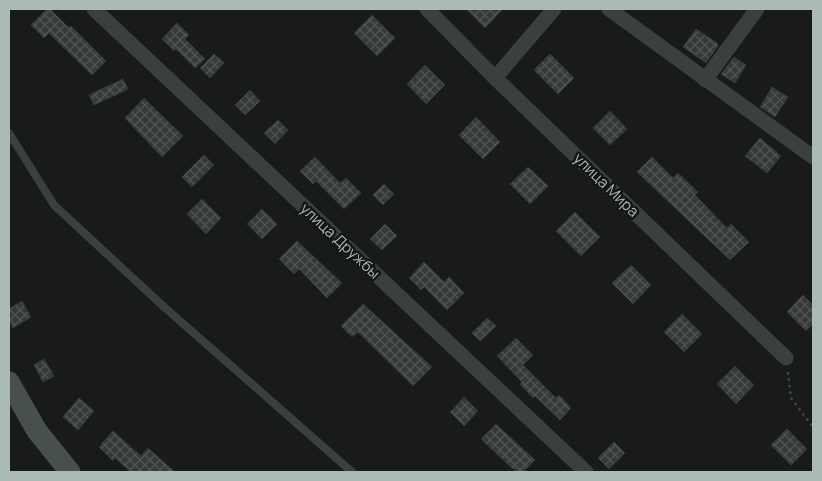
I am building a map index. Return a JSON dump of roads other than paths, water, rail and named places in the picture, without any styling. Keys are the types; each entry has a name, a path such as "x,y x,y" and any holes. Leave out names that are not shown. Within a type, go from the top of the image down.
{"street":[{"name":"улица Дружбы","path":"94,9 586,472"},
{"name":"улица Мира","path":"428,9 496,78 786,358"},
{"path":"496,78 554,9"},
{"path":"610,9 813,157"},
{"path":"705,80 756,9"},
{"path":"9,382 37,431 70,472"}],"lane":[{"path":"9,133 54,206 170,313 352,472"}]}
